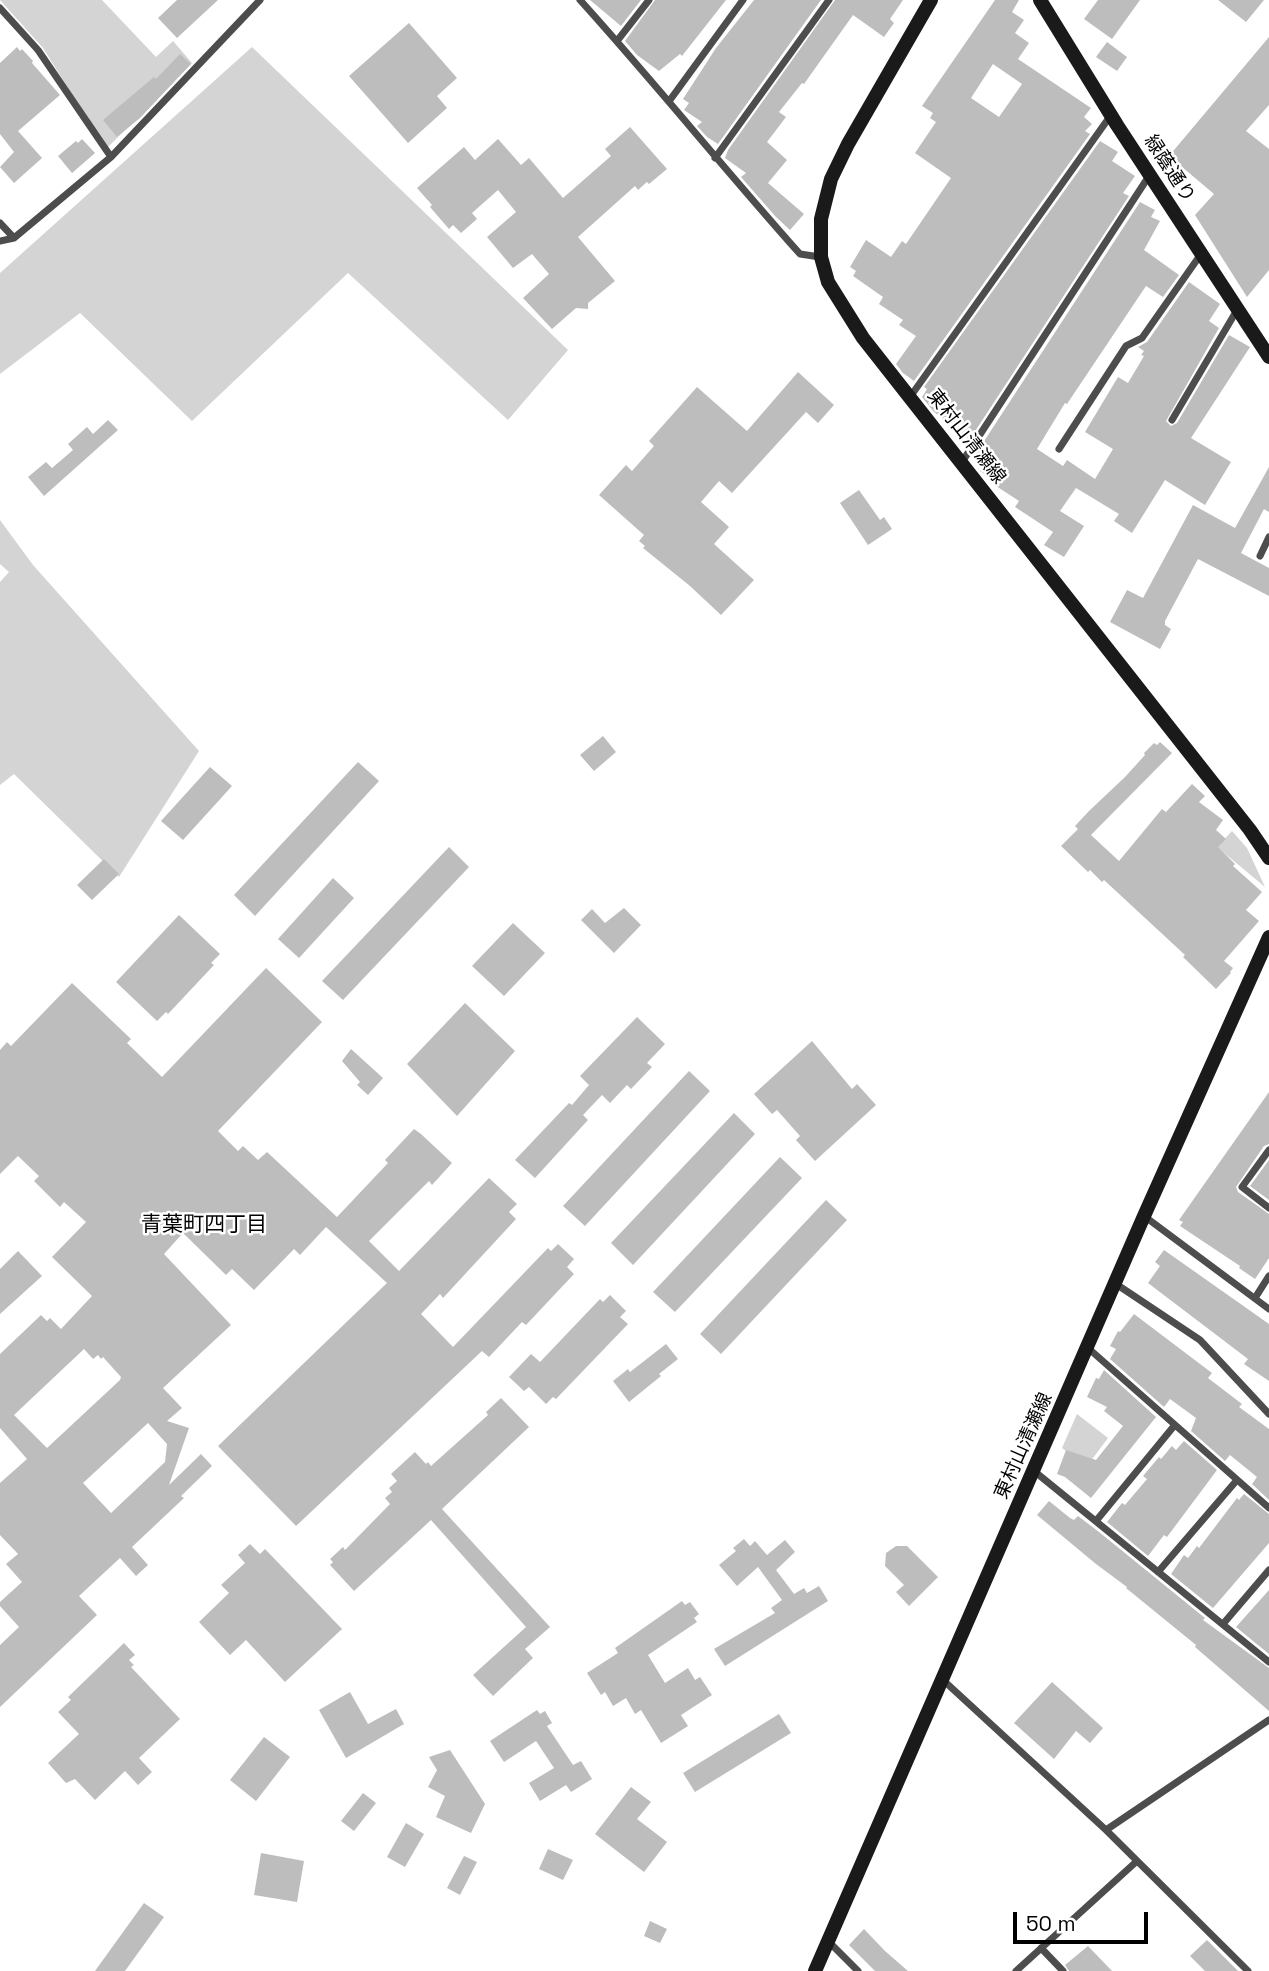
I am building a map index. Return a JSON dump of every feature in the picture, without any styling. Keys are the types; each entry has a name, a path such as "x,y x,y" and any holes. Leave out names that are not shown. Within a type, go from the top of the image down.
{"main road":[{"name":"東村山清瀬線","path":"931,0 831,179 821,219 821,257 828,282 843,309 910,397 1269,856"},
{"name":"緑蔭通り","path":"1040,0 1200,254 1269,357"},
{"name":"東村山清瀬線","path":"815,1971 1144,1216 1269,937"}],"street":[{"path":"0,241 14,237 111,157 260,0"},
{"path":"580,0 670,100 715,158 800,254 821,257"},
{"path":"617,41 649,0"},
{"path":"670,100 743,0"},
{"path":"715,158 829,0"},
{"path":"0,8 38,50 111,157"},
{"path":"910,397 1111,115"},
{"path":"962,462 1150,176"},
{"path":"0,223 14,237"},
{"path":"1059,449 1126,346 1142,338 1200,254"},
{"path":"1172,420 1237,310"},
{"path":"1259,556 1269,537"},
{"path":"1269,1150 1242,1187 1269,1208"},
{"path":"1144,1216 1269,1309"},
{"path":"1255,1298 1269,1276"},
{"path":"1116,1284 1200,1340 1269,1414"},
{"path":"1088,1348 1269,1508"},
{"path":"1096,1521 1174,1426"},
{"path":"1034,1471 1269,1662"},
{"path":"1158,1572 1237,1480"},
{"path":"1223,1624 1269,1570"},
{"path":"942,1679 1106,1830 1248,1971"},
{"path":"1106,1830 1269,1720"},
{"path":"1016,1971 1137,1861"},
{"path":"828,1941 858,1971"},
{"path":"1041,1948 1063,1971"}],"shaded area":[{"path":"0,0 102,0 156,57 173,41 192,63 106,149 43,48"},
{"path":"252,47 568,350 508,420 348,273 192,421 80,313 0,374 0,273"},
{"path":"0,520 33,565 199,751 119,877 14,774 0,785 0,582 9,572 0,564"},
{"path":"1232,831 1247,848 1265,887 1217,847"},
{"path":"1077,1414 1108,1438 1087,1466 1062,1448"}],"building":[{"path":"177,0 218,0 177,38 158,18"},
{"path":"590,0 641,0 621,26"},
{"path":"655,0 726,0 682,56 680,54 659,71 637,55 625,41"},
{"path":"754,0 821,0 718,144 697,126 702,122 684,110 689,103 683,99 716,48"},
{"path":"835,0 903,0 890,19 894,23 884,37 853,15 804,84 802,83 779,112 786,117 767,142 787,160 768,183 804,214 790,230 741,177 746,173 725,158 728,150"},
{"path":"995,0 1019,0 1012,12 1024,20 1015,33 1029,43 1018,59 1091,108 1084,117 1092,124 1085,131 1090,134 914,381 896,364 916,336 899,325 903,320 879,304 883,297 853,276 856,271 850,267 866,240 891,257 902,241 906,244 951,178 915,153 936,122 930,118 933,113 922,106","holes":["993,64 1022,84 999,117 971,98"]},
{"path":"1098,0 1140,0 1112,39 1084,19"},
{"path":"1218,0 1264,0 1246,22"},
{"path":"409,23 457,78 437,96 447,108 408,143 349,76"},
{"path":"1269,37 1269,105 1246,131 1269,149 1269,270 1247,297 1195,215 1214,194 1169,156"},
{"path":"1107,42 1127,57 1117,71 1096,57"},
{"path":"17,47 33,61 60,95 18,131 42,158 14,183 0,167 14,152 0,134 0,63"},
{"path":"180,54 191,64 140,118 117,137 103,120 154,77 156,79"},
{"path":"630,127 667,169 638,190 635,186 578,237 615,281 588,303 588,309 576,308 552,329 523,298 549,274 532,254 513,268 487,237 516,212 498,190 472,213 477,219 461,233 453,225 449,229 417,188 464,147 475,160 498,139 521,165 529,158 563,198 611,156 605,149"},
{"path":"82,139 95,153 72,173 58,156"},
{"path":"1100,141 1118,152 1112,161 1135,176 1123,193 1129,196 970,439 946,424 947,421 934,412 922,397 927,389 924,387"},
{"path":"1140,202 1155,210 1151,217 1160,221 1144,250 1179,275 1163,297 1146,286 1067,404 1065,403 1037,449 1063,466 1067,460 1095,479 1113,449 1085,432 1118,377 1128,383 1144,356 1141,355 1144,351 1138,347 1147,342 1189,282 1220,304 1209,321 1219,328 1166,421 1171,426 1177,423 1229,335 1250,347 1191,438 1231,462 1205,505 1165,480 1132,533 1114,521 1119,514 1076,488 1060,511 1084,526 1064,557 1044,545 1053,532 1015,507 1019,501 993,484 995,481 980,471 985,461 975,455"},
{"path":"798,372 834,405 818,423 806,412 732,493 719,481 701,502 729,527 714,544 754,580 721,615 643,548 645,546 639,541 644,535 599,495 626,465 632,471 654,446 649,441 697,387 747,431"},
{"path":"108,420 118,430 44,496 28,477 46,462 52,468 73,450 68,444 87,427 93,434"},
{"path":"1269,467 1269,512 1264,509 1241,553 1269,568 1269,596 1198,559 1165,621 1165,625 1171,629 1160,649 1110,622 1127,590 1143,598 1193,505 1235,528"},
{"path":"859,490 880,520 884,517 892,529 868,545 840,503"},
{"path":"603,736 616,752 594,771 580,755"},
{"path":"1160,742 1172,753 1091,835 1119,861 1162,809 1166,812 1192,784 1205,796 1199,802 1223,820 1216,830 1226,839 1218,847 1235,864 1233,866 1262,892 1246,910 1259,921 1224,961 1233,968 1216,989 1183,957 1185,955 1104,880 1102,882 1090,870 1088,872 1061,846 1078,829 1075,826 1125,777 1144,753 1154,743 1157,745"},
{"path":"358,762 379,781 255,916 234,895"},
{"path":"210,767 232,786 183,840 161,821"},
{"path":"449,847 469,867 343,1000 322,981"},
{"path":"104,859 119,874 92,900 77,885"},
{"path":"333,878 354,898 299,958 278,939"},
{"path":"624,908 641,925 614,953 581,920 592,909 605,923"},
{"path":"179,915 220,954 211,963 214,965 168,1014 166,1012 157,1021 116,982"},
{"path":"513,923 545,953 504,996 472,966"},
{"path":"266,968 322,1022 218,1131 238,1151 243,1146 258,1160 267,1152 337,1217 388,1163 385,1160 414,1129 421,1134 452,1163 432,1185 429,1181 369,1241 399,1271 489,1178 517,1204 509,1212 516,1219 443,1298 440,1294 421,1314 453,1347 548,1248 551,1251 558,1244 574,1259 567,1267 574,1274 526,1325 522,1322 489,1357 482,1351 296,1526 218,1446 387,1283 326,1227 300,1255 294,1249 254,1290 232,1269 226,1275 183,1233 164,1254 231,1325 163,1388 182,1408 167,1421 189,1428 169,1485 201,1454 212,1466 181,1496 184,1498 132,1547 148,1565 136,1576 120,1558 79,1596 97,1615 0,1707 0,1645 19,1627 0,1606 0,1602 22,1582 6,1564 18,1554 0,1535 0,1483 27,1459 0,1428 0,1354 41,1315 47,1321 50,1318 61,1329 92,1296 52,1257 86,1222 64,1202 60,1207 34,1181 39,1176 18,1156 0,1174 0,1050 7,1042 11,1046 72,983 131,1039 127,1043 162,1077","holes":["84,1349 93,1359 98,1355 101,1359 103,1357 121,1377 120,1380 47,1448 14,1415","148,1423 167,1444 165,1462 111,1513 83,1483"]},
{"path":"465,1003 515,1051 457,1116 407,1064"},
{"path":"637,1017 665,1044 647,1063 652,1067 631,1089 627,1085 610,1103 602,1095 583,1115 588,1120 535,1178 515,1160 569,1103 572,1105 589,1085 580,1076"},
{"path":"812,1041 852,1089 857,1084 876,1105 815,1161 796,1140 800,1136 777,1110 772,1114 754,1094"},
{"path":"351,1049 383,1078 368,1095 357,1085 360,1082 342,1061"},
{"path":"689,1071 710,1091 585,1226 563,1206"},
{"path":"1269,1092 1269,1144 1264,1146 1236,1187 1238,1192 1269,1214 1269,1258 1255,1279 1180,1226 1183,1222 1179,1220"},
{"path":"734,1113 755,1134 633,1265 611,1243"},
{"path":"780,1157 802,1178 675,1312 653,1292"},
{"path":"1269,1160 1269,1200 1250,1186"},
{"path":"826,1200 847,1220 721,1354 700,1334"},
{"path":"1164,1250 1269,1324 1269,1381 1244,1364 1248,1359 1148,1283 1160,1266 1155,1262"},
{"path":"18,1251 42,1276 0,1314 0,1269"},
{"path":"610,1295 626,1311 620,1317 628,1324 556,1399 553,1397 546,1404 529,1387 524,1391 509,1377 531,1354 540,1362 600,1299 603,1302"},
{"path":"1134,1314 1212,1373 1208,1378 1242,1404 1239,1407 1269,1429 1269,1500 1252,1484 1257,1477 1230,1455 1225,1461 1191,1431 1196,1418 1170,1399 1164,1407 1110,1359 1116,1349 1110,1346 1118,1331 1120,1332"},
{"path":"666,1344 678,1359 629,1402 613,1381 628,1369 630,1372"},
{"path":"1104,1370 1156,1417 1091,1498 1065,1477 1057,1474 1066,1450 1096,1460 1123,1426 1104,1411 1107,1407 1087,1397 1096,1378 1099,1379"},
{"path":"501,1398 529,1427 442,1509 550,1627 525,1649 533,1658 493,1696 473,1675 526,1627 431,1520 354,1591 330,1565 333,1562 330,1559 343,1547 345,1550 390,1504 385,1498 392,1492 389,1488 397,1481 391,1474 415,1452 431,1466 488,1415 486,1412"},
{"path":"1184,1441 1217,1470 1167,1537 1164,1535 1148,1556 1107,1522 1147,1479 1143,1476 1159,1457 1161,1459 1172,1446 1176,1450"},
{"path":"1244,1494 1269,1514 1269,1543 1213,1608 1171,1574 1184,1555 1188,1558 1197,1546 1199,1548 1237,1498 1239,1500"},
{"path":"1049,1501 1070,1518 1074,1520 1078,1516 1205,1618 1203,1620 1269,1668 1269,1711 1195,1647 1196,1645 1037,1515"},
{"path":"744,1539 750,1546 755,1541 767,1555 785,1540 795,1552 776,1570 794,1594 804,1588 807,1593 819,1586 828,1601 725,1666 714,1649 775,1613 771,1608 782,1600 758,1567 737,1586 719,1565 736,1551 733,1548"},
{"path":"250,1544 260,1554 265,1549 342,1629 285,1682 246,1640 230,1655 199,1622 229,1593 221,1585 245,1563 238,1555"},
{"path":"896,1546 907,1546 938,1577 909,1606 896,1592 904,1585 885,1566 886,1553"},
{"path":"1269,1590 1269,1654 1236,1627"},
{"path":"682,1601 685,1605 690,1602 699,1614 694,1618 697,1622 648,1655 665,1683 688,1668 695,1680 700,1677 712,1695 681,1715 688,1726 661,1743 641,1710 635,1714 626,1698 613,1706 605,1692 601,1695 587,1673 618,1653 615,1648"},
{"path":"124,1643 135,1655 129,1660 134,1665 131,1667 180,1719 139,1758 152,1772 138,1785 125,1771 95,1800 75,1779 66,1783 48,1763 79,1734 58,1712 71,1700 68,1697"},
{"path":"1052,1682 1103,1728 1090,1743 1076,1731 1054,1759 1014,1723"},
{"path":"350,1692 368,1724 396,1709 404,1724 346,1758 319,1710"},
{"path":"537,1710 540,1714 545,1711 552,1723 547,1726 573,1765 581,1761 592,1779 571,1792 566,1785 540,1801 529,1783 554,1768 536,1741 504,1762 490,1741"},
{"path":"779,1714 791,1733 695,1792 683,1773"},
{"path":"264,1737 290,1757 256,1801 230,1780"},
{"path":"450,1750 485,1804 471,1833 436,1817 445,1796 428,1787 437,1770 429,1757"},
{"path":"631,1787 651,1802 637,1819 667,1842 644,1872 595,1834"},
{"path":"363,1793 376,1803 354,1831 341,1821"},
{"path":"406,1823 424,1834 405,1867 387,1857"},
{"path":"548,1849 573,1860 563,1880 539,1869"},
{"path":"261,1853 304,1861 297,1902 254,1895"},
{"path":"464,1856 477,1862 460,1895 447,1888"},
{"path":"144,1903 164,1917 125,1971 95,1971"},
{"path":"650,1921 667,1929 660,1943 644,1936"},
{"path":"864,1929 908,1971 875,1971 849,1945"},
{"path":"1207,1940 1238,1971 1205,1971 1190,1956"},
{"path":"1088,1946 1112,1971 1069,1971 1065,1965"}],"district":[{"name":"青葉町四丁目","path":"204,1225"}]}
